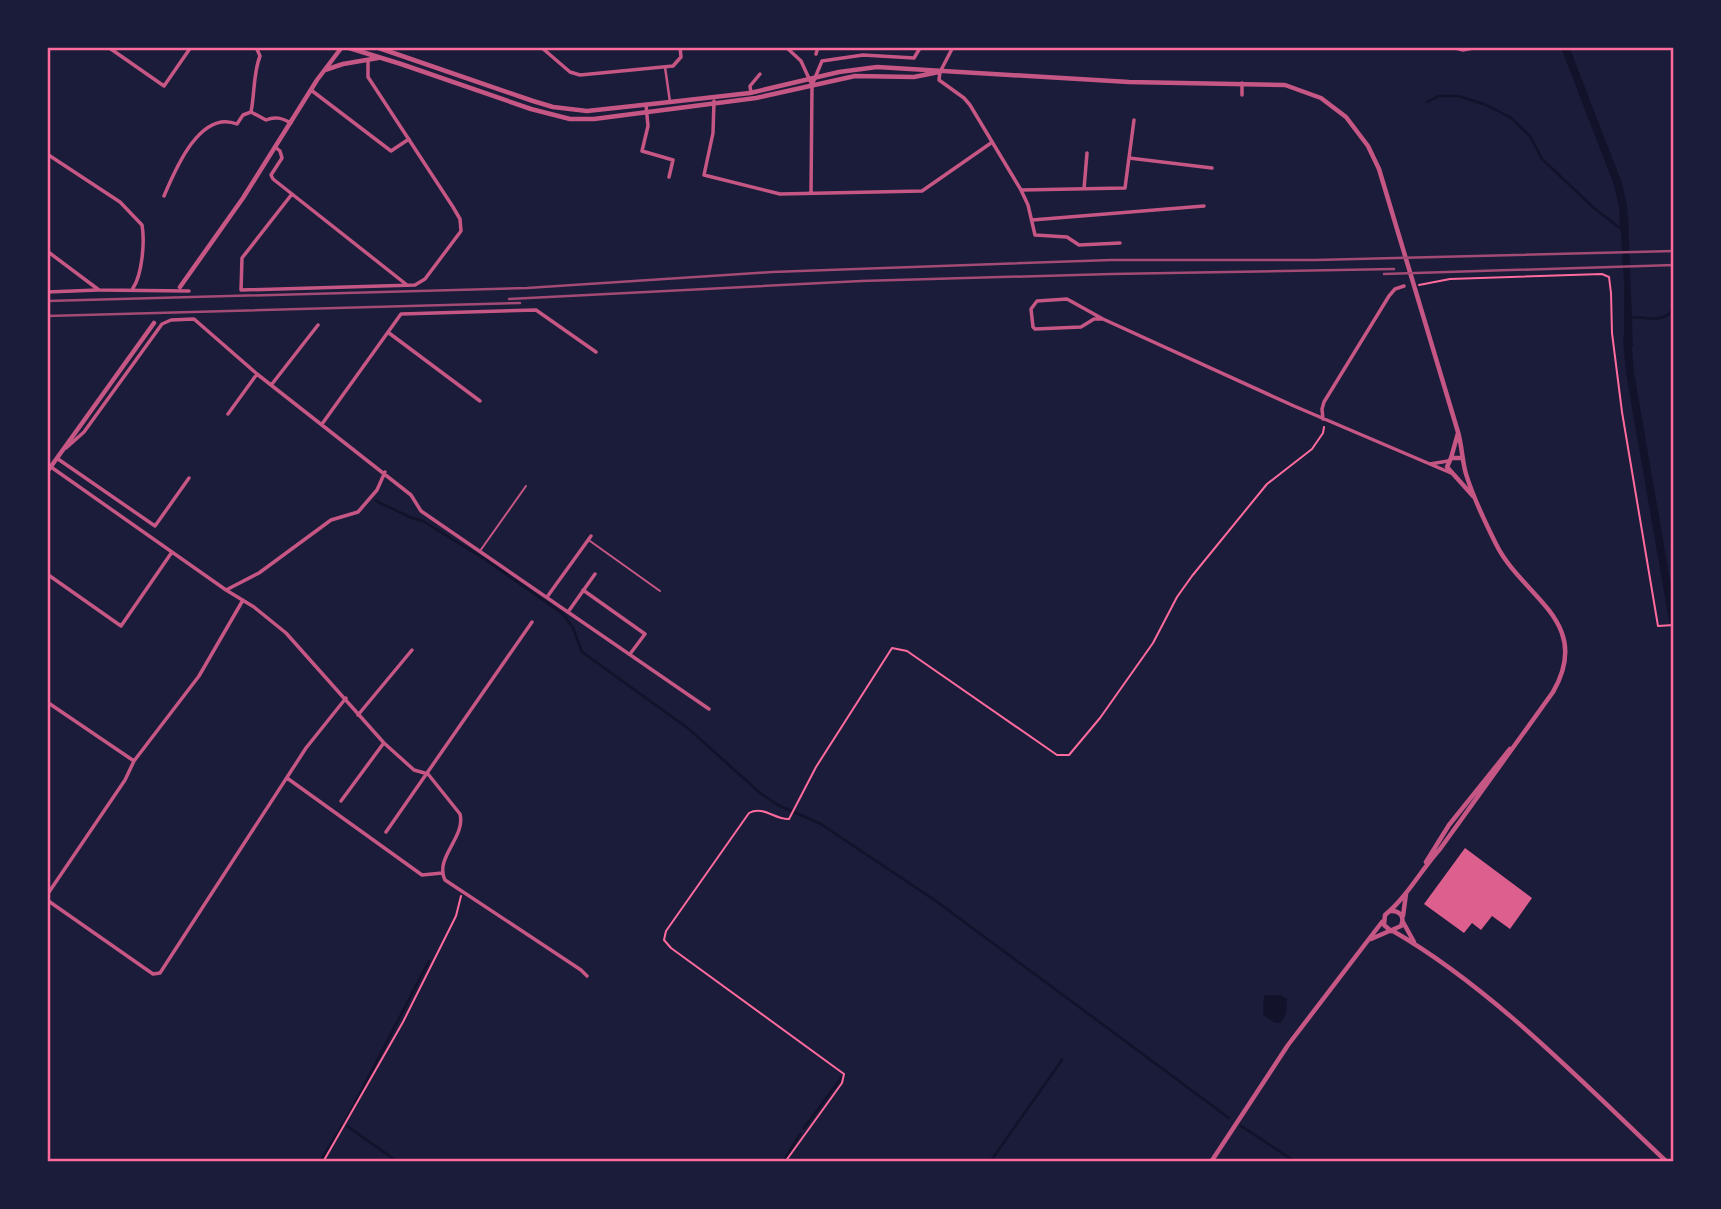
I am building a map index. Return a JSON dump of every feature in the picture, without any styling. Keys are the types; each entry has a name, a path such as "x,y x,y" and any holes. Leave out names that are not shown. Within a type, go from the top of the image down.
{"street":[{"path":"108,47 164,86 191,47"},
{"path":"251,112 256,88 254,71 260,56 256,47"},
{"path":"180,287 243,198 324,71 344,47 369,57"},
{"path":"376,47 553,107 587,111 714,101 877,67 1129,82 1285,85 1310,93 1335,107 1368,146 1388,198 1458,432 1465,470 1504,559 1522,583 1553,612 1564,643 1564,663 1559,682 1469,810 1406,893 1385,915 1383,922 1288,1045 1211,1162"},
{"path":"541,47 570,72 580,75 665,67 677,62 681,57 680,47"},
{"path":"786,47 801,61 812,85"},
{"path":"816,54 818,47"},
{"path":"953,47 940,72 939,80 967,101 1021,190 1035,236 1067,237 1079,245 1120,243"},
{"path":"1452,47 1463,50 1478,47"},
{"path":"811,193 812,85 822,61 863,55 914,58 920,48"},
{"path":"292,194 242,258 241,290 409,286 425,279 461,231 460,219 368,77 369,57"},
{"path":"324,71 369,57 380,57 553,116 594,119 855,76 914,77 940,72"},
{"path":"665,67 670,103"},
{"path":"751,93 750,86 760,74"},
{"path":"1242,83 1242,94"},
{"path":"311,90 391,151 409,139"},
{"path":"714,101 713,133 704,175 780,194 922,191 991,143"},
{"path":"646,105 648,126 642,151 673,160 669,177"},
{"path":"164,196 177,164 191,144 211,125 224,120 236,124 243,115 251,112 266,120 283,119 290,123"},
{"path":"1021,190 1125,188 1134,120"},
{"path":"275,147 282,158 271,177 409,286"},
{"path":"1084,189 1087,153"},
{"path":"47,155 120,202 142,225 142,249 136,283 132,288"},
{"path":"1129,159 1212,168"},
{"path":"1032,220 1204,206"},
{"path":"47,251 99,290"},
{"path":"1323,419 1322,409 1331,390 1389,296 1404,285"},
{"path":"47,292 132,288 189,291"},
{"path":"1103,319 1094,319 1081,327 1035,329 1032,327 1031,309 1037,301 1067,299 1103,319 1323,419 1452,474 1460,474 1465,470"},
{"path":"322,424 401,314 536,310 596,352"},
{"path":"65,448 84,432 164,323 171,320 196,320 257,374 385,472 411,495 421,511 709,709"},
{"path":"47,472 154,323"},
{"path":"272,385 318,325"},
{"path":"388,332 480,401"},
{"path":"228,414 257,374"},
{"path":"1458,432 1447,467 1477,500"},
{"path":"1428,464 1458,456 1462,458"},
{"path":"58,459 155,526 189,478"},
{"path":"51,467 254,607 286,633 384,743 414,770 428,774 461,818 442,873 445,880 587,976"},
{"path":"226,590 268,568 331,520 358,512 377,490 385,472"},
{"path":"547,598 590,538"},
{"path":"47,574 121,626 173,552"},
{"path":"568,612 595,574"},
{"path":"583,590 645,634 629,654"},
{"path":"243,600 186,696 134,761 125,780 47,897 153,974 160,973 306,748 346,698"},
{"path":"386,832 532,622"},
{"path":"358,715 412,650"},
{"path":"47,702 134,761"},
{"path":"341,801 384,743"},
{"path":"287,778 422,875 442,873"},
{"path":"1370,939 1400,928 1406,893"},
{"path":"1390,911 1396,911 1403,920 1414,943"},
{"path":"1383,922 1385,928 1414,943 1502,1010 1667,1162"}],"lane":[{"path":"480,551 526,486"},
{"path":"590,538 660,591"}],"path":[{"path":"1421,285 1450,279 1602,274 1609,278 1612,333 1622,412 1658,625 1674,625"},
{"path":"785,1162 842,1083 844,1074 671,948 664,940 667,931 749,813 760,810 785,820 791,816 816,768 892,648 907,651 1057,755 1069,755 1100,718 1153,643 1172,604 1192,576 1268,484 1312,449 1323,433 1323,419"},
{"path":"323,1162 403,1022 456,916 461,892"}],"shaded area":[{"path":"1620,216 1628,216 1633,347 1624,347"},
{"path":"1264,995 1281,995 1287,999 1286,1014 1281,1023 1275,1023 1263,1015"}],"building":[{"path":"1465,848 1532,898 1510,929 1492,916 1481,930 1472,923 1464,933 1424,904"}],"waterway":[{"path":"1565,47 1618,184 1624,224"},
{"path":"1427,102 1439,96 1458,96 1484,104 1510,117 1530,136 1542,159 1594,208 1621,229"},
{"path":"1631,317 1660,318 1674,308"},
{"path":"1627,339 1630,373 1674,626"},
{"path":"376,501 423,521 486,560 563,614 573,628 582,652 689,729 760,793 778,805 821,824 936,901 1229,1118"},
{"path":"344,1124 429,961"},
{"path":"990,1162 1062,1060"},
{"path":"804,1128 842,1077"},
{"path":"320,1162 343,1124"},
{"path":"347,1126 398,1162"},
{"path":"1241,1126 1296,1162"},
{"path":"783,1162 800,1134"}],"railway":[{"path":"47,301 527,288 772,272 1111,260 1316,260 1674,251"},
{"path":"1384,274 1674,265"},
{"path":"509,299 861,281 1394,269"},
{"path":"47,316 520,303"}]}
